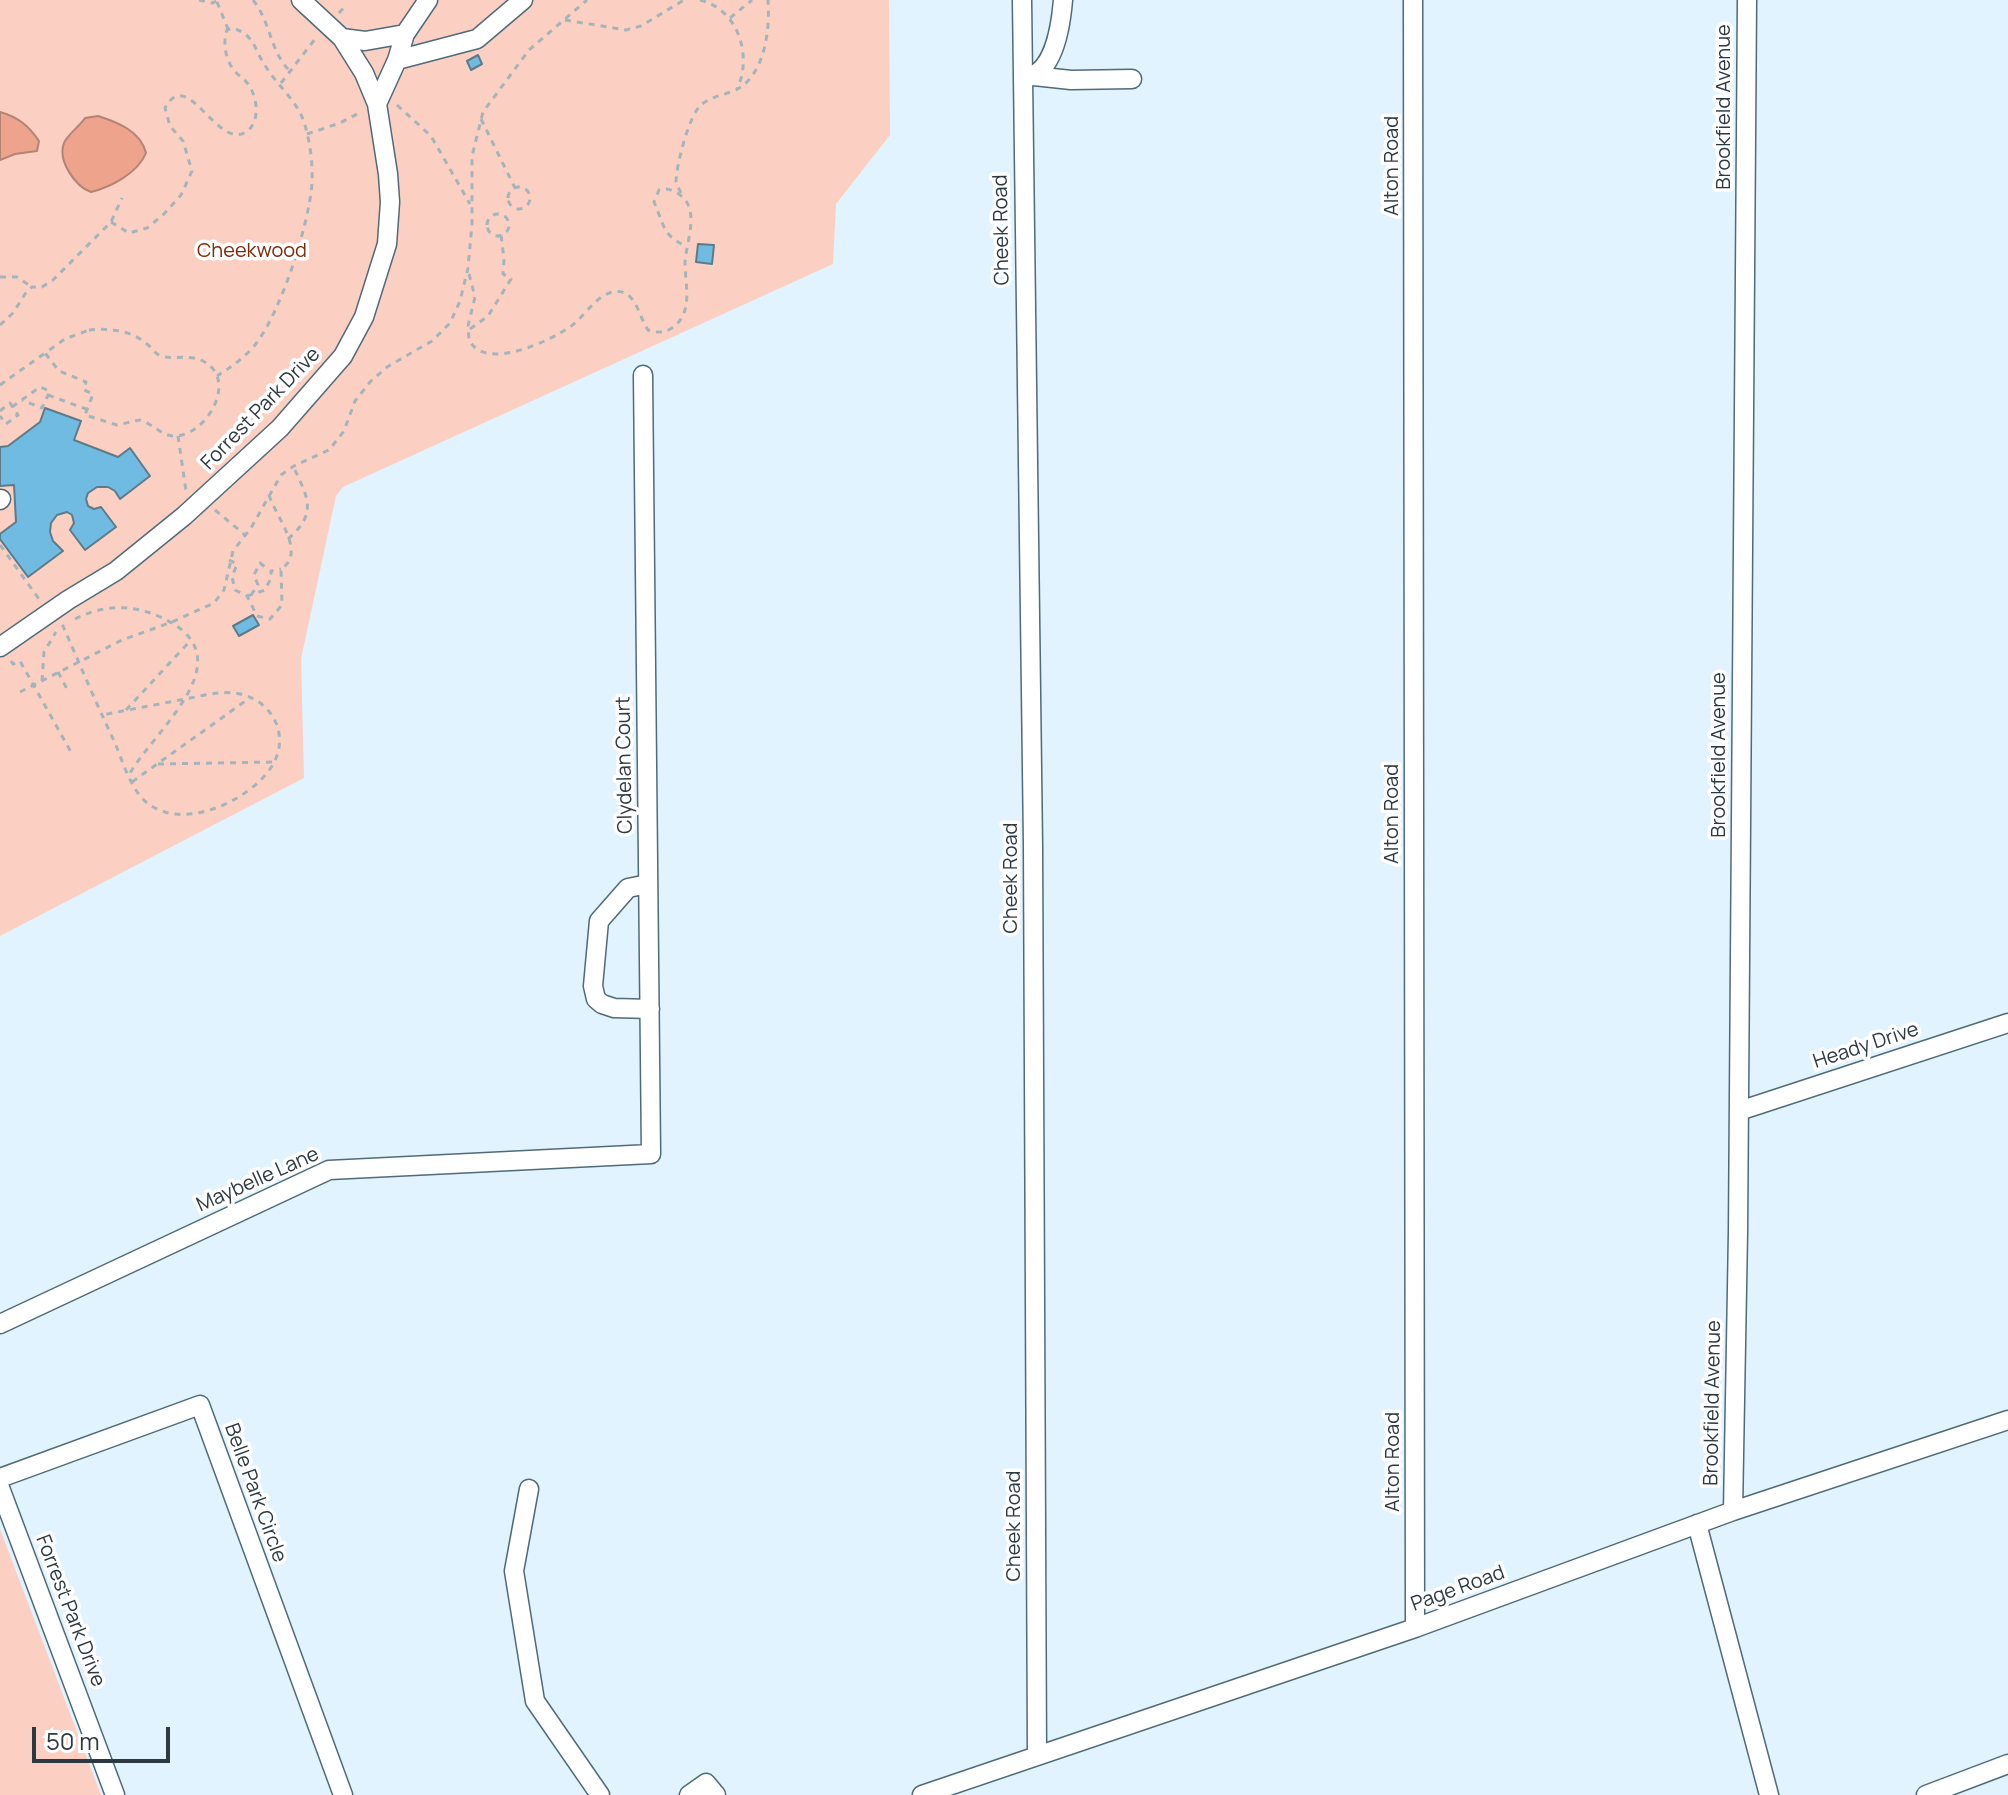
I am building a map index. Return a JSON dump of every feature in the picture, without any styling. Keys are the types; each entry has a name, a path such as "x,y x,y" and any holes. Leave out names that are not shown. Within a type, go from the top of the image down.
{"street":[{"name":"Forrest Park Drive","path":"1,646 131,561 196,497 307,400 355,337 382,262 389,226 388,174 377,104 364,73 335,32 301,0"},
{"path":"377,104 405,34 428,0"},
{"path":"397,60 477,39 523,0"},
{"name":"Cheek Road","path":"1022,0 1028,77 1037,1755"},
{"path":"1028,77 1044,69 1050,57 1063,0"},
{"name":"Alton Road","path":"1413,0 1415,1628"},
{"name":"Brookfield Avenue","path":"1733,1511 1747,0"},
{"path":"335,32 365,41 405,34"},
{"path":"1028,77 1132,79"},
{"name":"Clydelan Court","path":"643,375 651,1154"},
{"path":"648,884 628,888 601,918 593,986 594,995 602,1004 614,1008 650,1009"},
{"name":"Heady Drive","path":"1739,1111 2008,1023"},
{"name":"Maybelle Lane","path":"0,1324 329,1170 651,1154"},
{"name":"Belle Park Circle","path":"0,1478 200,1405 343,1795"},
{"name":"Page Road","path":"922,1795 1415,1628 1733,1511 2008,1420"},
{"name":"Forrest Park Drive","path":"0,1488 115,1795"},
{"path":"529,1489 514,1571 535,1701 600,1795"},
{"path":"1697,1524 1769,1795"},
{"path":"1926,1795 2008,1764"},
{"path":"689,1795 706,1783 716,1795"}],"path":[{"path":"111,222 129,233 151,226 176,201 191,174 191,163 183,141 165,117 165,108 172,99 180,97 194,101 215,126 229,134 246,133 255,122 256,107 250,86 232,68 225,51 228,29 219,1 205,3 199,0"},
{"path":"253,0 269,25 279,58 291,72"},
{"path":"563,20 626,30 641,26 684,0"},
{"path":"700,0 719,7 730,19 741,42 744,70 737,89"},
{"path":"730,19 752,0"},
{"path":"467,270 475,297 468,330 471,345 481,352 513,352 548,340 570,327 604,296 616,291 632,298 648,330 660,333 680,321 685,314 691,216 676,183 682,151 701,104 737,89 751,76 769,25 768,0"},
{"path":"281,83 335,32 347,4"},
{"path":"217,376 237,363 257,343 269,323 306,218 312,168 300,112 281,83 266,69 251,38 240,30 228,29"},
{"path":"307,134 340,123 389,99 427,131 441,149 472,208"},
{"path":"481,119 515,188"},
{"path":"676,183 656,193 656,205 668,237 687,246"},
{"path":"513,206 509,196 515,188"},
{"path":"513,206 524,207 530,197 525,189 515,188"},
{"path":"666,188 681,195"},
{"path":"0,277 17,277 32,287 42,287 53,280 111,222 122,198"},
{"path":"505,217 513,206"},
{"path":"501,235 490,232 488,221 496,215 505,217"},
{"path":"501,235 509,227 505,217"},
{"path":"468,330 488,316 511,279 503,274 501,235"},
{"path":"0,325 32,287"},
{"path":"0,385 57,343 81,332 114,330 137,338 159,355 202,361 217,376 218,397 212,412 202,422 178,436 166,434 140,420 112,424 85,415 93,394 84,390 86,382 59,371 45,353"},
{"path":"12,407 40,387 50,391 42,408 22,400"},
{"path":"48,395 87,410"},
{"path":"10,403 12,407 18,415 6,424 0,414 10,403"},
{"path":"178,436 196,497 245,535"},
{"path":"288,539 304,523 309,509 293,466"},
{"path":"249,596 258,585 254,575 260,563 271,571 281,569 292,559 288,539 269,495"},
{"path":"0,545 52,612 132,782 139,794 153,806 171,814 185,815 212,809 237,797 261,779 274,762 279,742 277,723 267,708 251,697 223,693 102,715"},
{"path":"229,560 237,564 232,577 234,587 249,596 257,616 266,620 273,617 283,602 281,569"},
{"path":"249,596 261,593 267,587 271,571"},
{"path":"52,612 90,612 126,607 146,611 172,622 191,640 200,662 198,674 129,775"},
{"path":"42,681 44,652 51,638 52,612"},
{"path":"125,711 191,640"},
{"path":"1,646 13,664 20,661 71,752"},
{"path":"58,672 67,689"},
{"path":"132,782 251,697"},
{"path":"158,764 274,762"}],"green space":[{"name":"Cheekwood","path":"0,0 889,0 890,135 836,204 833,264 343,487 336,496 301,659 304,778 0,936"},
{"path":"0,1529 101,1795 0,1795"}],"shaded area":[{"path":"0,112 18,119 31,131 39,141 37,151 0,160"},
{"path":"98,116 134,133 146,153 137,167 123,178 91,192 79,185 69,172 63,150 66,140 85,118"}],"building":[{"path":"478,55 482,64 471,70 467,61"},
{"path":"698,244 714,245 712,264 696,262"},
{"path":"45,408 81,421 74,440 118,457 130,448 150,476 120,499 108,487 97,487 88,493 88,506 94,509 101,507 116,527 85,550 70,530 74,523 72,515 67,512 57,515 51,523 50,532 53,541 63,551 28,577 0,539 0,534 16,522 14,485 0,486 0,447 8,446 40,422"},
{"path":"253,615 259,625 239,636 233,626"}]}
